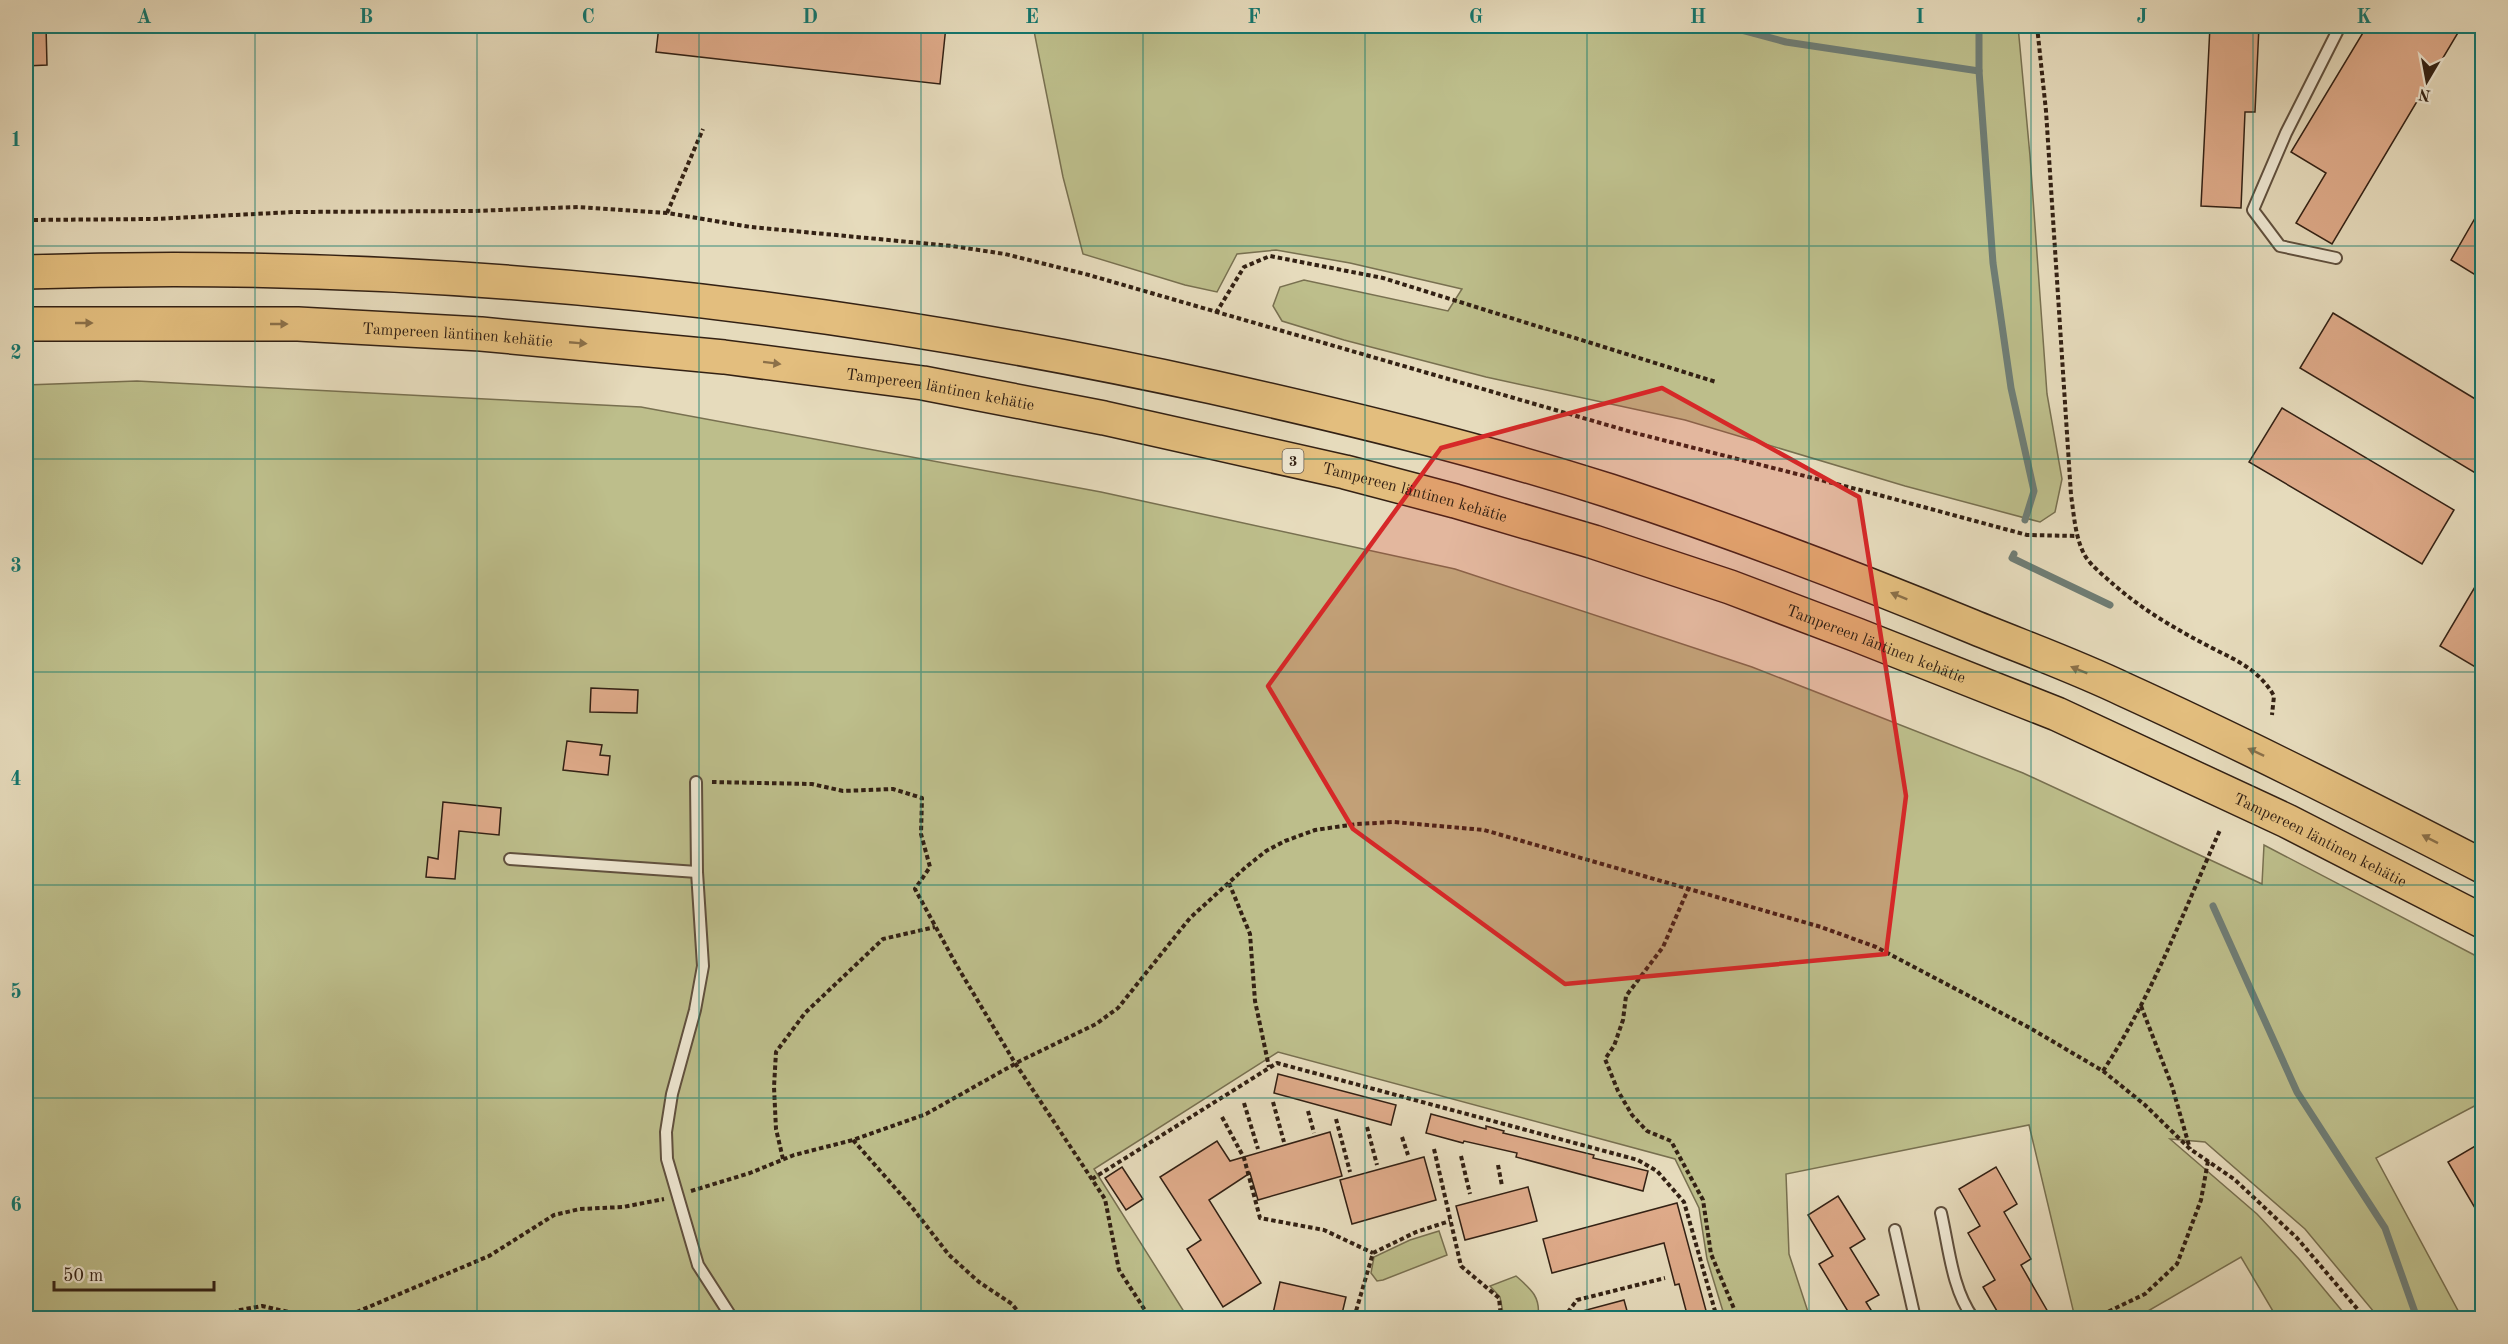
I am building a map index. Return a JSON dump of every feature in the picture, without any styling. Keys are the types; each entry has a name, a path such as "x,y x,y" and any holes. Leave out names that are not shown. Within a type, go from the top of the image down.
{"highway":[{"path":"26,272 321,272 536,284 742,305 939,335 1114,366 1341,416 1472,450 1608,491 1755,541 1881,589 2130,692 2311,778 2482,866"},
{"name":"Tampereen läntinen kehätie","path":"26,324 298,324 481,334 724,357 924,383 1104,418 1345,472 1455,501 1594,542 1730,587 2057,714 2256,807 2482,921"}],"lane":[{"path":"2336,258 2280,246 2253,210 2286,133 2340,26"},
{"path":"696,782 697,872 703,966 695,1010 672,1094 666,1132 667,1159 698,1265 732,1318"},
{"path":"510,859 697,872"},
{"path":"1941,1213 1959,1292 1963,1305 1973,1318"},
{"path":"1895,1230 1915,1318"}],"path":[{"path":"2037,26 2046,111 2071,495 2077,536 2092,565 2126,595 2171,627 2247,665 2260,676 2274,696 2272,715"},
{"path":"667,213 703,129"},
{"path":"26,220 154,219 294,212 474,212 578,207 667,213 704,221 752,227 952,246 1005,254 1089,275 1216,314 1635,433 1868,492 1961,519 2027,535 2077,536"},
{"path":"1216,314 1244,267 1270,256 1383,278 1716,382"},
{"path":"696,782 812,784 843,791 893,789 922,798 921,834 930,867 915,889 1016,1064 1105,1199 1119,1270 1150,1318"},
{"path":"218,1318 240,1310 262,1306 311,1317 345,1317 489,1256 554,1215 580,1209 634,1205 679,1195 750,1173 794,1155 853,1140 926,1114 1016,1064 1096,1024 1118,1008 1191,918 1266,851 1285,840 1315,830 1394,822 1484,830 1689,887 1821,927 1876,947 2030,1028 2103,1071 2145,1105 2190,1149 2234,1179 2297,1238 2365,1318"},
{"path":"2103,1071 2141,1005 2220,830"},
{"path":"1229,882 1250,934 1255,1001 1269,1068"},
{"path":"1689,887 1663,947 1626,996 1623,1020 1614,1047 1605,1059 1618,1091 1632,1115 1647,1131 1671,1141 1703,1200 1711,1254 1735,1311 1735,1318"},
{"path":"783,1160 776,1130 774,1087 776,1052 805,1013 883,939 935,927"},
{"path":"2141,1005 2185,1124 2190,1149"},
{"path":"1092,1179 1277,1062 1638,1160 1657,1171 1684,1202 1717,1318"},
{"path":"1273,1102 1284,1142"},
{"path":"1244,1103 1258,1149"},
{"path":"1308,1112 1314,1133"},
{"path":"1222,1117 1244,1158 1260,1218 1324,1230 1373,1253"},
{"path":"1336,1119 1350,1172"},
{"path":"1367,1127 1377,1165"},
{"path":"1402,1137 1408,1155"},
{"path":"853,1140 911,1206 949,1255 980,1282 1012,1304 1023,1318"},
{"path":"1434,1149 1461,1266 1499,1299 1502,1318"},
{"path":"1461,1156 1470,1194"},
{"path":"2095,1318 2145,1294 2177,1264 2201,1200 2208,1161"},
{"path":"1498,1165 1502,1186"},
{"path":"1354,1318 1373,1253 1416,1232 1450,1221"},
{"path":"1567,1318 1565,1316 1577,1300 1665,1278"}],"highlighted area":[{"path":"1662,388 1859,497 1906,796 1886,954 1565,984 1353,829 1268,686 1441,448"}],"green space":[{"path":"1033,26 2018,26 2047,394 2062,479 2055,512 2040,522 1905,486 1685,420 1486,377 1344,340 1282,321 1273,306 1280,287 1304,280 1448,311 1462,289 1350,263 1276,250 1237,254 1217,292 1185,285 1083,254 1063,177"},
{"path":"137,381 641,407 1101,492 1455,569 1752,667 2023,773 2262,884 2264,845 2482,959 2482,1102 2376,1158 2462,1318 2379,1318 2305,1229 2205,1142 2170,1139 2257,1214 2299,1259 2348,1318 2277,1318 2241,1257 2136,1318 2075,1318 2029,1125 1786,1174 1789,1254 1810,1318 1725,1318 1707,1259 1699,1208 1675,1159 1278,1052 1094,1169 1188,1318 26,1318 26,385"},
{"path":"1439,1231 1447,1255 1383,1280 1377,1281 1371,1273 1374,1257 1410,1240"},
{"path":"1516,1276 1534,1294 1538,1304 1538,1318 1504,1318 1500,1297 1490,1286"}],"building":[{"path":"26,26 46,26 47,65 26,66"},
{"path":"659,26 946,26 940,84 656,52"},
{"path":"2210,26 2259,26 2255,112 2245,112 2241,208 2201,206"},
{"path":"2367,26 2462,26 2332,244 2296,223 2326,173 2291,152"},
{"path":"2482,206 2482,279 2451,260"},
{"path":"2333,313 2482,403 2482,477 2300,368"},
{"path":"2282,408 2454,510 2422,564 2249,462"},
{"path":"2482,575 2482,671 2440,646"},
{"path":"591,688 638,690 637,713 590,712"},
{"path":"567,741 602,745 600,755 610,756 608,775 563,770"},
{"path":"443,802 501,808 499,835 459,831 455,879 426,877 428,857 438,859"},
{"path":"1278,1074 1396,1105 1391,1125 1274,1093"},
{"path":"1431,1114 1486,1129 1486,1126 1504,1131 1503,1133 1594,1155 1593,1158 1648,1171 1643,1191 1516,1157 1517,1153 1464,1141 1463,1143 1426,1133"},
{"path":"1330,1132 1342,1176 1258,1200 1250,1173 1209,1200 1261,1283 1223,1307 1187,1249 1201,1240 1160,1177 1217,1141 1230,1161"},
{"path":"2482,1142 2482,1220 2448,1162"},
{"path":"1424,1157 1436,1200 1352,1224 1340,1180"},
{"path":"1122,1167 1143,1199 1126,1210 1105,1178"},
{"path":"1996,1167 2017,1204 2004,1212 2031,1259 2021,1265 2048,1312 2037,1318 2001,1318 1983,1287 1995,1280 1968,1233 1980,1226 1959,1189"},
{"path":"1528,1187 1537,1221 1465,1240 1456,1206"},
{"path":"1838,1196 1865,1239 1850,1248 1879,1295 1866,1302 1876,1318 1852,1318 1819,1264 1833,1256 1808,1215"},
{"path":"1677,1203 1708,1318 1688,1318 1679,1284 1675,1285 1664,1243 1552,1273 1543,1239"},
{"path":"1280,1282 1346,1297 1341,1318 1272,1318"},
{"path":"1624,1300 1629,1318 1575,1318 1575,1313"}],"waterway":[{"path":"1736,26 1738,29 1786,42 1979,71"},
{"path":"1979,26 1979,71 1993,263 2011,388 2034,491 2025,520"},
{"path":"2014,554 2012,558 2110,605"},
{"path":"2213,906 2297,1092 2385,1228 2417,1318"}]}
